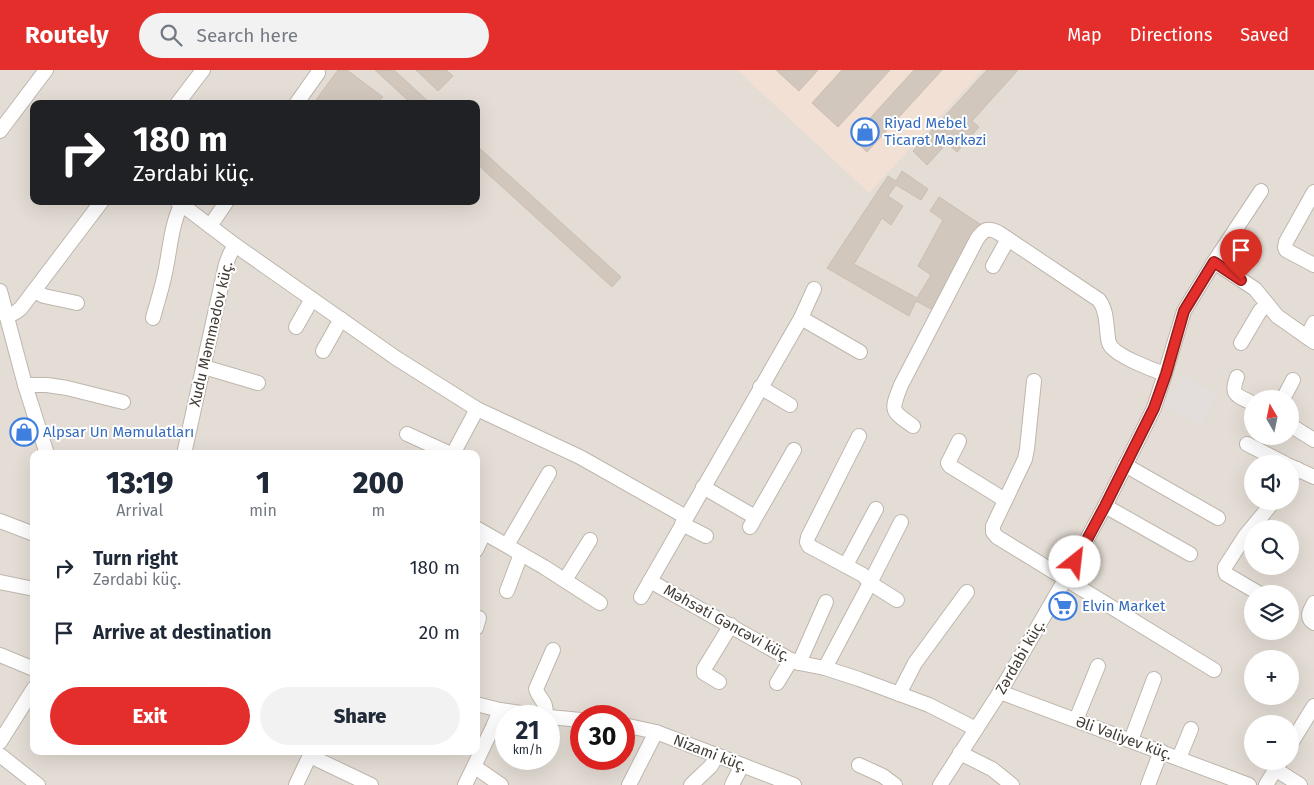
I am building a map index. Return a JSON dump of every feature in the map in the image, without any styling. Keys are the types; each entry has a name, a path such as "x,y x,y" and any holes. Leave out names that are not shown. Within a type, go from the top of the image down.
{"street":[{"path":"0,131 46,70"},
{"path":"180,100 203,70"},
{"path":"299,100 318,73"},
{"name":"Zərdabi küç.","path":"940,785 1000,692 1105,506 1154,408 1184,311 1261,192"},
{"path":"1314,192 1308,216 1286,242 1285,247 1286,250 1314,266"},
{"path":"7,317 21,308 99,205"},
{"path":"153,318 165,274 179,205"},
{"path":"182,205 235,245 396,358 477,408 580,457 706,536"},
{"path":"210,226 224,205"},
{"path":"913,426 896,415 894,402 972,248 986,230 992,229 1099,300 1103,305 1106,316 1110,345 1114,350 1144,366 1166,374"},
{"path":"993,266 1008,239"},
{"name":"Xudu Məmmədov küç.","path":"185,450 226,264 235,245"},
{"path":"1214,262 1255,290 1277,316 1310,340 1314,323"},
{"name":"Məhsəti Gəncəvi küç.","path":"814,289 801,318 650,581 795,661 825,668 899,694 945,712 976,729"},
{"path":"0,291 25,385 46,450"},
{"path":"34,291 44,296 77,303"},
{"path":"296,327 312,299"},
{"path":"1241,343 1260,311 1266,305"},
{"path":"801,318 860,352"},
{"path":"323,351 341,320"},
{"path":"204,367 258,383"},
{"path":"1237,377 1234,392 1244,398"},
{"path":"1288,390 1293,380"},
{"path":"1034,381 1025,459 992,526 993,532 997,537 1214,670"},
{"path":"25,385 47,385 67,388 123,402"},
{"path":"760,387 790,406"},
{"path":"454,450 477,408"},
{"path":"1299,431 1314,440"},
{"path":"406,434 443,450"},
{"path":"859,436 807,542 809,546 863,575 870,583 897,600"},
{"path":"959,440 949,459 948,463 950,466 1005,500"},
{"path":"1248,445 1266,455"},
{"path":"703,487 753,522 794,450"},
{"path":"1125,465 1218,518"},
{"path":"1299,472 1314,477"},
{"path":"506,545 549,473"},
{"path":"1105,506 1190,554"},
{"path":"846,565 876,509"},
{"path":"1245,585 1226,574 1225,567 1245,536 1267,510"},
{"path":"0,521 30,532"},
{"path":"825,668 900,522"},
{"path":"480,530 600,603"},
{"path":"565,580 590,540"},
{"path":"507,591 522,554"},
{"path":"641,597 650,581"},
{"path":"0,582 30,588"},
{"path":"899,694 916,663 967,592"},
{"path":"777,683 795,661 826,602"},
{"path":"1314,603 1308,616 1314,623"},
{"path":"719,682 704,673 704,669 731,626"},
{"path":"545,705 536,689 553,650"},
{"path":"0,655 30,667"},
{"path":"1076,720 1098,666"},
{"path":"1131,740 1154,679"},
{"name":"Əli Vəliyev küç.","path":"1000,692 1244,784"},
{"path":"0,742 30,694"},
{"path":"480,705 495,709"},
{"path":"1299,731 1314,706"},
{"path":"465,785 495,721"},
{"name":"Nizami küç.","path":"635,727 656,732 794,785"},
{"path":"1179,758 1191,729"},
{"path":"629,785 656,732"},
{"path":"1148,785 1161,752"},
{"path":"960,753 992,769 1012,785"},
{"path":"0,755 38,785"},
{"path":"296,785 310,755"},
{"path":"315,755 371,785"},
{"path":"691,785 711,766 718,755"},
{"path":"732,785 742,765"},
{"path":"859,765 883,776 895,785"},
{"path":"475,767 502,785"},
{"path":"1266,785 1275,770"},
{"path":"1284,770 1300,785"}],"shaded area":[{"path":"0,70 1314,70 1314,785 0,785"},
{"name":"Riyad Mebel Ticarət Mərkəzi","path":"737,70 983,70 869,193"},
{"path":"1180,374 1217,395 1201,426 1163,405"}],"building":[{"path":"338,70 347,70 383,97 380,100 316,100"},
{"path":"375,70 394,70 427,100 408,100"},
{"path":"416,70 446,70 453,76 438,91"},
{"path":"776,70 818,70 799,91"},
{"path":"842,70 890,70 838,127 812,103"},
{"path":"914,70 942,70 867,152 852,138"},
{"path":"987,70 1018,70 972,121 979,127 957,152 947,143 927,165 913,151"},
{"path":"480,149 621,277 612,287 480,167"},
{"path":"902,171 928,189 921,200 896,185 888,196 903,206 891,225 882,218 854,264 917,298 931,275 918,266 943,220 930,211 939,197 980,224 933,310 916,301 909,316 827,268 888,176 896,181"}],"place":[{"name":"Riyad Mebel Ticarət Mərkəzi","path":"865,132"},
{"name":"Alpsar Un Məmulatları","path":"24,432"},
{"name":"Elvin Market","path":"1063,606"}],"route":[{"path":"1075,562 1154,408 1166,374 1180,321 1187,305 1214,262 1241,280"}]}
